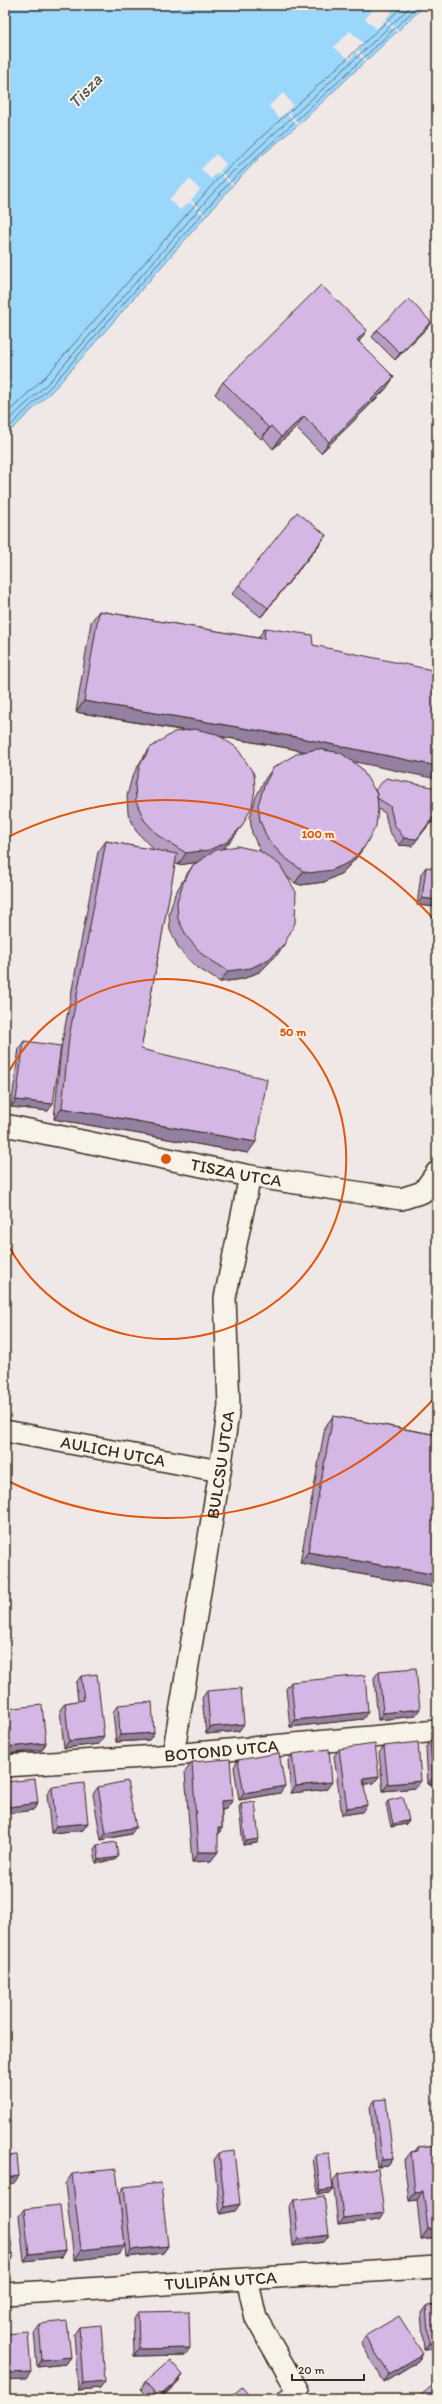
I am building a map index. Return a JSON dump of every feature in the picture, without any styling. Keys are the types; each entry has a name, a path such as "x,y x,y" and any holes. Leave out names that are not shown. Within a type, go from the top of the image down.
{"street":[{"name":"TISZA UTCA","path":"5,1125 250,1176 401,1199 423,1192 437,1173"},
{"name":"BULCSU UTCA","path":"172,1754 220,1471 229,1406 225,1298 250,1176"},
{"name":"AULICH UTCA","path":"5,1431 220,1471"},
{"name":"BOTOND UTCA","path":"5,1766 172,1754 437,1731"},
{"name":"TULIPÁN UTCA","path":"5,2294 437,2267"},
{"path":"247,2279 256,2318 298,2391 288,2399"}],"water":[{"name":"Tisza","path":"5,5 425,5 299,124 260,157 232,186 57,386 5,436"}],"pier":[{"path":"377,5 384,5 392,12 385,19 399,31 397,32 384,21 377,29 365,19"},
{"path":"350,31 364,44 358,50 367,60 365,61 356,52 349,60 334,47"},
{"path":"283,93 293,105 287,111 299,124 297,125 286,112 279,118 269,106"},
{"path":"216,154 226,164 220,171 233,184 232,186 218,172 211,179 201,169"},
{"path":"190,179 200,190 191,200 205,214 204,216 190,202 180,210 169,199"}],"building":[{"path":"321,285 367,330 357,340 394,377 329,442 304,416 281,437 271,426 269,428 223,382"},
{"path":"409,299 431,322 400,353 377,330"},
{"path":"297,512 326,535 268,608 239,585"},
{"path":"99,611 264,639 265,628 312,635 313,645 437,671 437,766 296,737 84,701"},
{"path":"195,729 217,734 237,748 254,774 255,790 252,806 242,826 227,842 209,850 186,853 160,837 144,820 136,801 135,785 140,765 150,748 174,732"},
{"path":"318,749 341,753 361,768 377,794 378,810 376,826 365,846 350,862 332,870 309,873 303,871 284,857 268,840 260,821 258,805 264,786 273,768 298,753"},
{"path":"386,778 437,788 437,816 434,816 417,839 404,838 394,824 390,806 377,798 375,790"},
{"path":"106,841 177,854 141,1049 267,1079 256,1142 62,1108 69,1037"},
{"path":"237,846 260,851 280,865 296,892 295,923 285,943 269,959 251,968 228,971 203,955 187,937 178,919 177,902 183,883 193,865 216,850"},
{"path":"426,867 437,869 437,900 422,898"},
{"path":"24,1041 61,1046 53,1104 16,1100"},
{"path":"333,1416 437,1435 437,1575 308,1552"},
{"path":"416,1668 420,1709 383,1713 379,1671"},
{"path":"97,1674 104,1737 69,1741 65,1703 84,1700 81,1676"},
{"path":"365,1675 368,1712 295,1720 291,1682"},
{"path":"241,1688 244,1724 210,1727 207,1691"},
{"path":"152,1702 154,1733 120,1735 118,1705"},
{"path":"42,1705 46,1743 9,1747 5,1709"},
{"path":"437,1740 437,1777 433,1777 430,1741"},
{"path":"418,1742 421,1781 388,1784 384,1746"},
{"path":"375,1744 379,1776 363,1778 367,1805 347,1808 339,1749"},
{"path":"329,1749 332,1782 296,1786 292,1754"},
{"path":"279,1753 285,1786 244,1793 238,1760"},
{"path":"230,1759 233,1800 221,1801 222,1828 218,1828 218,1852 198,1852 192,1762"},
{"path":"35,1779 38,1803 9,1807 6,1782"},
{"path":"127,1781 136,1827 106,1833 98,1787"},
{"path":"84,1783 88,1823 56,1826 52,1787"},
{"path":"437,1795 437,1821 434,1796"},
{"path":"403,1797 409,1820 393,1824 388,1801"},
{"path":"255,1802 259,1839 245,1841 241,1804"},
{"path":"116,1842 118,1857 99,1860 97,1845"},
{"path":"386,2099 393,2159 382,2160 375,2100"},
{"path":"437,2145 437,2228 428,2229 423,2191 415,2192 411,2152 418,2151 418,2147"},
{"path":"234,2151 240,2204 225,2207 219,2153"},
{"path":"329,2153 333,2189 320,2191 316,2154"},
{"path":"17,2155 19,2176 5,2178 5,2156"},
{"path":"116,2169 125,2245 81,2250 72,2174"},
{"path":"378,2169 384,2213 343,2218 338,2174"},
{"path":"161,2183 168,2246 131,2250 124,2187"},
{"path":"324,2196 329,2235 298,2239 294,2200"},
{"path":"60,2205 65,2250 29,2254 24,2209"},
{"path":"5,2217 8,2217 13,2257 5,2257"},
{"path":"437,2305 437,2343 429,2343 426,2306"},
{"path":"189,2311 190,2348 139,2349 138,2312"},
{"path":"399,2316 423,2354 389,2374 365,2336"},
{"path":"67,2321 71,2357 42,2360 39,2324"},
{"path":"101,2325 105,2381 83,2383 79,2327"},
{"path":"28,2332 31,2372 7,2373 9,2395 5,2395 5,2334"},
{"path":"170,2360 183,2375 159,2397 145,2382"},
{"path":"437,2382 437,2399 416,2399"},
{"path":"242,2387 252,2399 228,2399"},
{"path":"54,2395 55,2399 38,2399 38,2397"}]}
